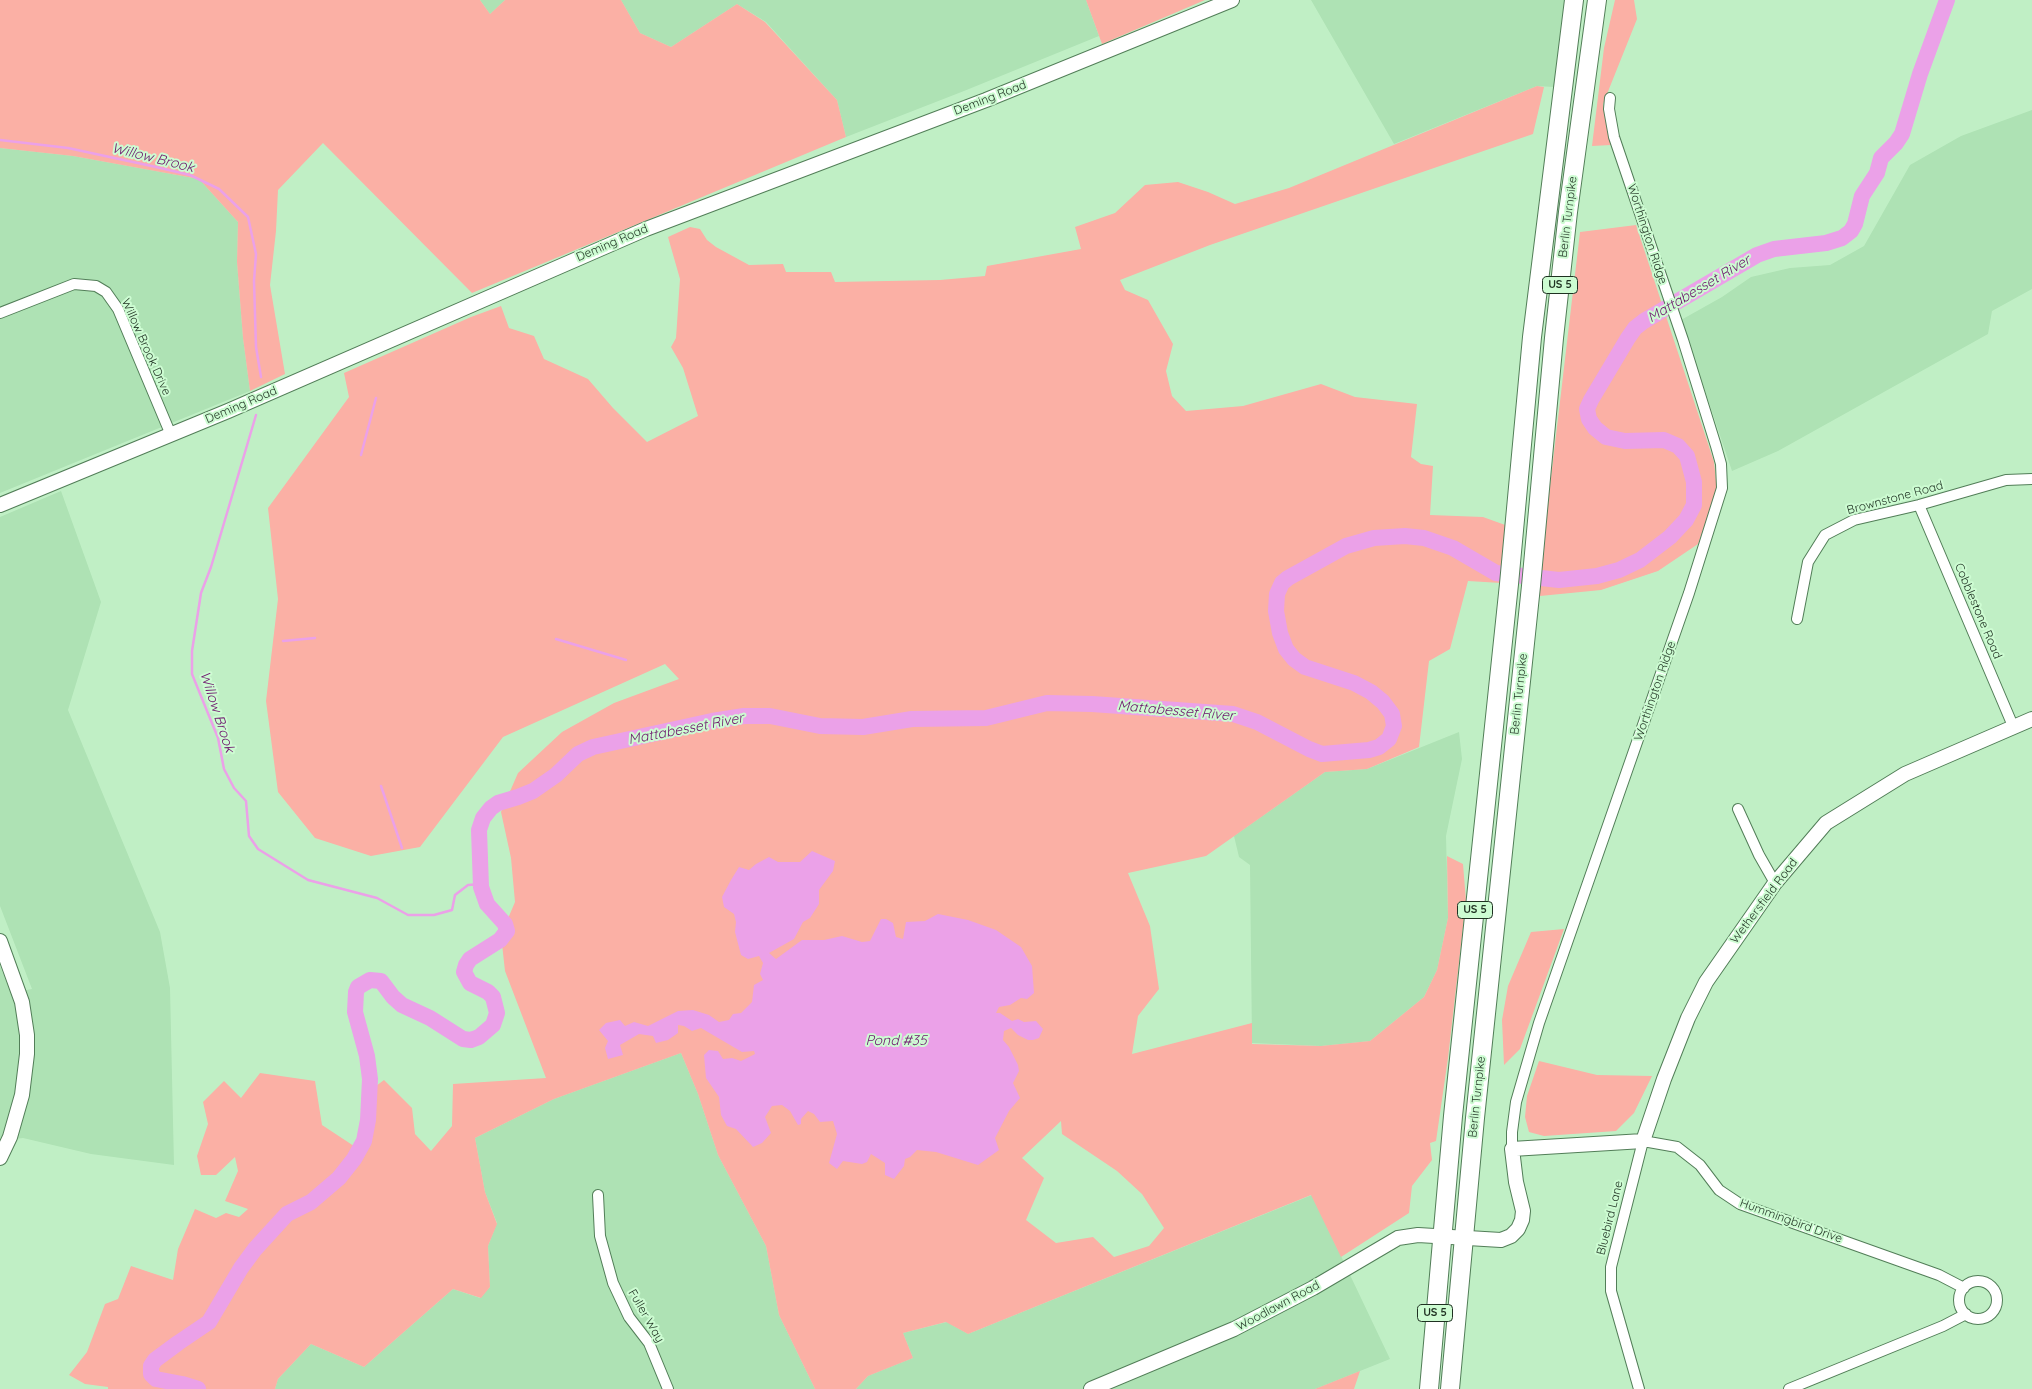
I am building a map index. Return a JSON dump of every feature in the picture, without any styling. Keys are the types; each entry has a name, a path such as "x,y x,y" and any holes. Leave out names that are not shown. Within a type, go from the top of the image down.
{"highway":[{"name":"Berlin Turnpike","path":"1429,1389 1442,1236 1532,336 1574,0"},
{"name":"Berlin Turnpike","path":"1450,1389 1554,338 1568,212 1596,0"}],"street":[{"name":"Deming Road","path":"0,505 170,435 646,229 986,100 1232,0"},
{"name":"Worthington Ridge","path":"1464,1238 1501,1240 1511,1236 1518,1229 1523,1211 1516,1182 1512,1149 1512,1125 1516,1102 1539,1023 1695,575 1722,488 1721,464 1716,446 1614,137 1609,109 1610,98"},
{"name":"Willow Brook Drive","path":"0,313 74,284 96,286 106,292 118,309 170,435"},
{"name":"Brownstone Road","path":"1798,619 1808,562 1825,535 1854,520 1919,505 2006,480 2032,480"},
{"name":"Cobblestone Road","path":"1919,505 2013,726"},
{"name":"Wethersfield Road","path":"1643,1141 1664,1079 1688,1018 1706,982 1775,883 1826,823 1905,774 2032,719"},
{"path":"1738,809 1758,855 1775,883"},
{"path":"0,940 18,986 26,1018 27,1035 22,1094 12,1130 0,1158"},
{"name":"Hummingbird Drive","path":"1512,1149 1643,1141 1678,1147 1700,1165 1719,1190 1740,1204 1939,1275 1964,1288"},
{"name":"Bluebird Lane","path":"1640,1389 1634,1375 1612,1291 1611,1267 1643,1141"},
{"name":"Fuller Way","path":"598,1195 600,1236 613,1284 629,1317 648,1343 668,1389"},
{"name":"Woodlawn Road","path":"1091,1389 1234,1329 1313,1288 1398,1238 1418,1235 1464,1238"},
{"path":"1973,1282 1984,1282 1993,1287 1997,1299 1995,1309 1988,1317 1975,1319 1966,1314 1961,1308 1959,1300 1964,1288 1973,1282"},
{"path":"1789,1389 1943,1326 1966,1314"}],"shaded area":[{"path":"0,0 480,0 490,14 505,0 621,0 640,33 671,47 737,4 765,22 837,100 846,137 472,293 323,143 278,190 270,285 285,374 250,391 243,338 237,262 238,222 199,179 73,156 0,148"},
{"path":"480,0 505,0 490,14"},
{"path":"621,0 1086,0 1099,36 846,137 837,100 766,22 737,4 671,47 640,33"},
{"path":"1086,0 1205,0 1102,44"},
{"path":"1311,0 1566,0 1554,87 1537,86 1394,144"},
{"path":"1615,0 1634,0 1637,19 1603,104 1611,145 1592,146 1604,48"},
{"path":"1537,86 1544,87 1533,134 1210,245 1120,280 1125,290 1148,300 1173,344 1166,371 1172,396 1186,411 1243,406 1321,384 1355,397 1417,404 1411,457 1421,464 1433,466 1430,515 1483,517 1508,526 1501,583 1468,581 1450,649 1429,661 1419,747 1367,769 1325,772 1206,856 1128,873 1150,926 1159,989 1138,1016 1132,1054 1252,1023 1252,1044 1321,1046 1370,1041 1424,997 1437,970 1448,918 1447,856 1463,864 1466,901 1448,1058 1436,1141 1430,1143 1432,1160 1412,1186 1409,1213 1341,1257 1311,1195 968,1334 946,1322 903,1333 913,1358 868,1376 856,1389 815,1389 779,1315 766,1246 718,1155 698,1094 681,1053 554,1099 475,1138 485,1192 497,1224 488,1246 490,1287 481,1298 453,1289 364,1367 311,1344 278,1379 275,1389 108,1389 108,1387 85,1384 69,1375 87,1352 105,1304 118,1299 131,1266 173,1280 178,1249 195,1209 216,1218 226,1213 239,1217 248,1209 225,1201 238,1171 235,1157 216,1175 201,1175 197,1156 208,1124 203,1102 224,1081 241,1098 260,1073 315,1081 322,1125 363,1152 372,1089 384,1080 412,1108 415,1134 431,1151 452,1126 453,1084 546,1078 505,971 501,935 515,902 511,858 501,812 518,773 562,732 614,703 679,679 665,664 503,737 420,847 371,856 315,838 278,792 266,701 278,599 268,508 349,397 344,373 471,317 501,306 509,328 534,336 544,359 588,379 613,408 647,442 698,416 683,368 671,347 676,338 680,279 668,237 690,227 700,229 707,240 716,247 749,265 783,264 786,272 831,272 835,282 940,280 985,276 987,266 1081,249 1075,227 1115,213 1145,185 1178,182 1235,204 1289,188","holes":["1061,1121 1062,1134 1117,1171 1142,1194 1164,1228 1149,1246 1114,1257 1093,1237 1056,1243 1026,1220 1044,1178 1022,1158"]},
{"path":"2032,110 2032,289 1992,311 1988,334 1778,451 1732,471 1681,320 1722,297 1751,277 1790,268 1830,265 1864,246 1910,165 1961,136"},
{"path":"0,148 73,156 199,179 238,222 237,262 243,338 250,391 0,493"},
{"path":"1636,225 1714,462 1717,491 1698,544 1658,571 1601,590 1540,596 1540,571 1580,232"},
{"path":"61,491 101,602 68,710 160,932 170,988 174,1165 91,1154 23,1138 0,1141 0,966 11,993 32,989 0,906 0,517"},
{"path":"1459,732 1462,759 1446,836 1448,918 1437,970 1424,997 1370,1041 1321,1046 1252,1043 1250,865 1239,857 1234,836 1325,772 1367,769"},
{"path":"1564,929 1520,1049 1504,1065 1502,1020 1508,986 1531,932"},
{"path":"681,1053 698,1094 718,1155 766,1246 779,1315 815,1389 275,1389 278,1379 311,1344 364,1367 453,1289 480,1298 490,1287 488,1246 497,1223 485,1192 475,1138 554,1099"},
{"path":"1539,1061 1597,1075 1652,1076 1634,1113 1616,1131 1544,1136 1529,1132 1525,1117 1527,1096"},
{"path":"1312,1195 1390,1359 1315,1389 856,1389 868,1376 913,1358 903,1333 947,1322 968,1334"},
{"path":"1360,1371 1354,1389 1315,1389"}],"water":[{"name":"Pond #35","path":"812,851 835,861 833,871 819,890 819,904 810,918 803,922 794,939 769,953 776,959 802,940 824,940 842,936 862,942 870,941 881,919 886,919 893,923 896,937 903,939 906,922 925,921 938,914 968,920 996,930 1021,947 1032,966 1034,993 1027,999 1021,998 1010,1005 999,1007 996,1013 1000,1013 1012,1021 1018,1019 1024,1022 1036,1021 1043,1029 1039,1038 1033,1040 1028,1040 1018,1035 1011,1028 1004,1031 1003,1040 1009,1047 1018,1065 1019,1071 1013,1083 1020,1098 1009,1111 995,1138 999,1150 978,1165 936,1152 917,1150 905,1159 904,1166 894,1179 885,1175 885,1163 871,1154 867,1162 862,1164 843,1161 837,1169 829,1163 837,1134 833,1121 820,1122 814,1114 808,1111 801,1119 801,1124 798,1125 790,1111 782,1105 772,1106 765,1117 771,1133 762,1143 753,1147 736,1129 727,1126 721,1115 719,1097 706,1078 704,1055 709,1050 718,1051 723,1059 732,1058 741,1061 755,1054 754,1051 742,1052 701,1028 692,1031 678,1025 678,1033 668,1040 656,1043 653,1036 639,1034 620,1045 623,1055 608,1059 605,1048 608,1041 599,1030 606,1023 620,1020 625,1026 634,1022 648,1026 678,1011 693,1010 709,1015 719,1022 729,1020 733,1014 741,1013 752,1002 754,985 763,980 760,974 763,963 759,956 748,959 741,955 735,932 736,922 734,914 724,907 722,897 739,867 749,870 769,857 778,862 800,862"}],"waterway":[{"name":"Mattabesset River","path":"198,1389 156,1379 151,1374 151,1366 155,1360 209,1322 241,1268 255,1249 287,1214 311,1202 339,1178 354,1159 364,1141 368,1120 370,1079 367,1056 355,1012 358,987 370,980 381,981 393,997 402,1005 430,1018 463,1039 471,1040 479,1037 493,1025 497,1013 493,997 488,992 470,983 464,972 470,959 500,940 507,931 505,924 487,904 481,887 479,830 483,818 491,808 498,803 533,791 556,775 578,754 593,747 712,721 744,716 770,716 820,726 863,727 912,719 986,718 1047,703 1092,704 1233,714 1257,722 1322,754 1369,750 1379,747 1389,739 1394,726 1392,714 1383,702 1371,692 1354,683 1305,667 1294,659 1286,649 1280,633 1276,611 1277,594 1282,583 1346,546 1374,538 1405,536 1424,538 1453,548 1496,573 1559,580 1597,576 1619,570 1640,560 1670,537 1686,520 1694,505 1694,482 1687,456 1678,446 1664,440 1625,441 1606,437 1595,428 1589,419 1587,409 1591,400 1628,338 1635,328 1644,321 1757,255 1774,249 1826,243 1842,238 1851,231 1855,224 1862,196 1877,173 1881,158 1902,134 1920,74 1947,0"},
{"name":"Willow Brook","path":"0,140 68,148 156,167 190,175 219,189 248,217 256,254 254,281 256,347 261,377"},
{"path":"361,455 376,398"},
{"name":"Willow Brook","path":"256,415 211,567 201,593 192,651 192,674 218,738 224,769 234,788 246,801 249,836 258,849 308,880 377,898 408,915 434,915 452,910 455,895 468,885 481,884"},
{"path":"283,641 315,638"},
{"path":"556,639 626,660"},
{"path":"381,786 402,848"}]}
